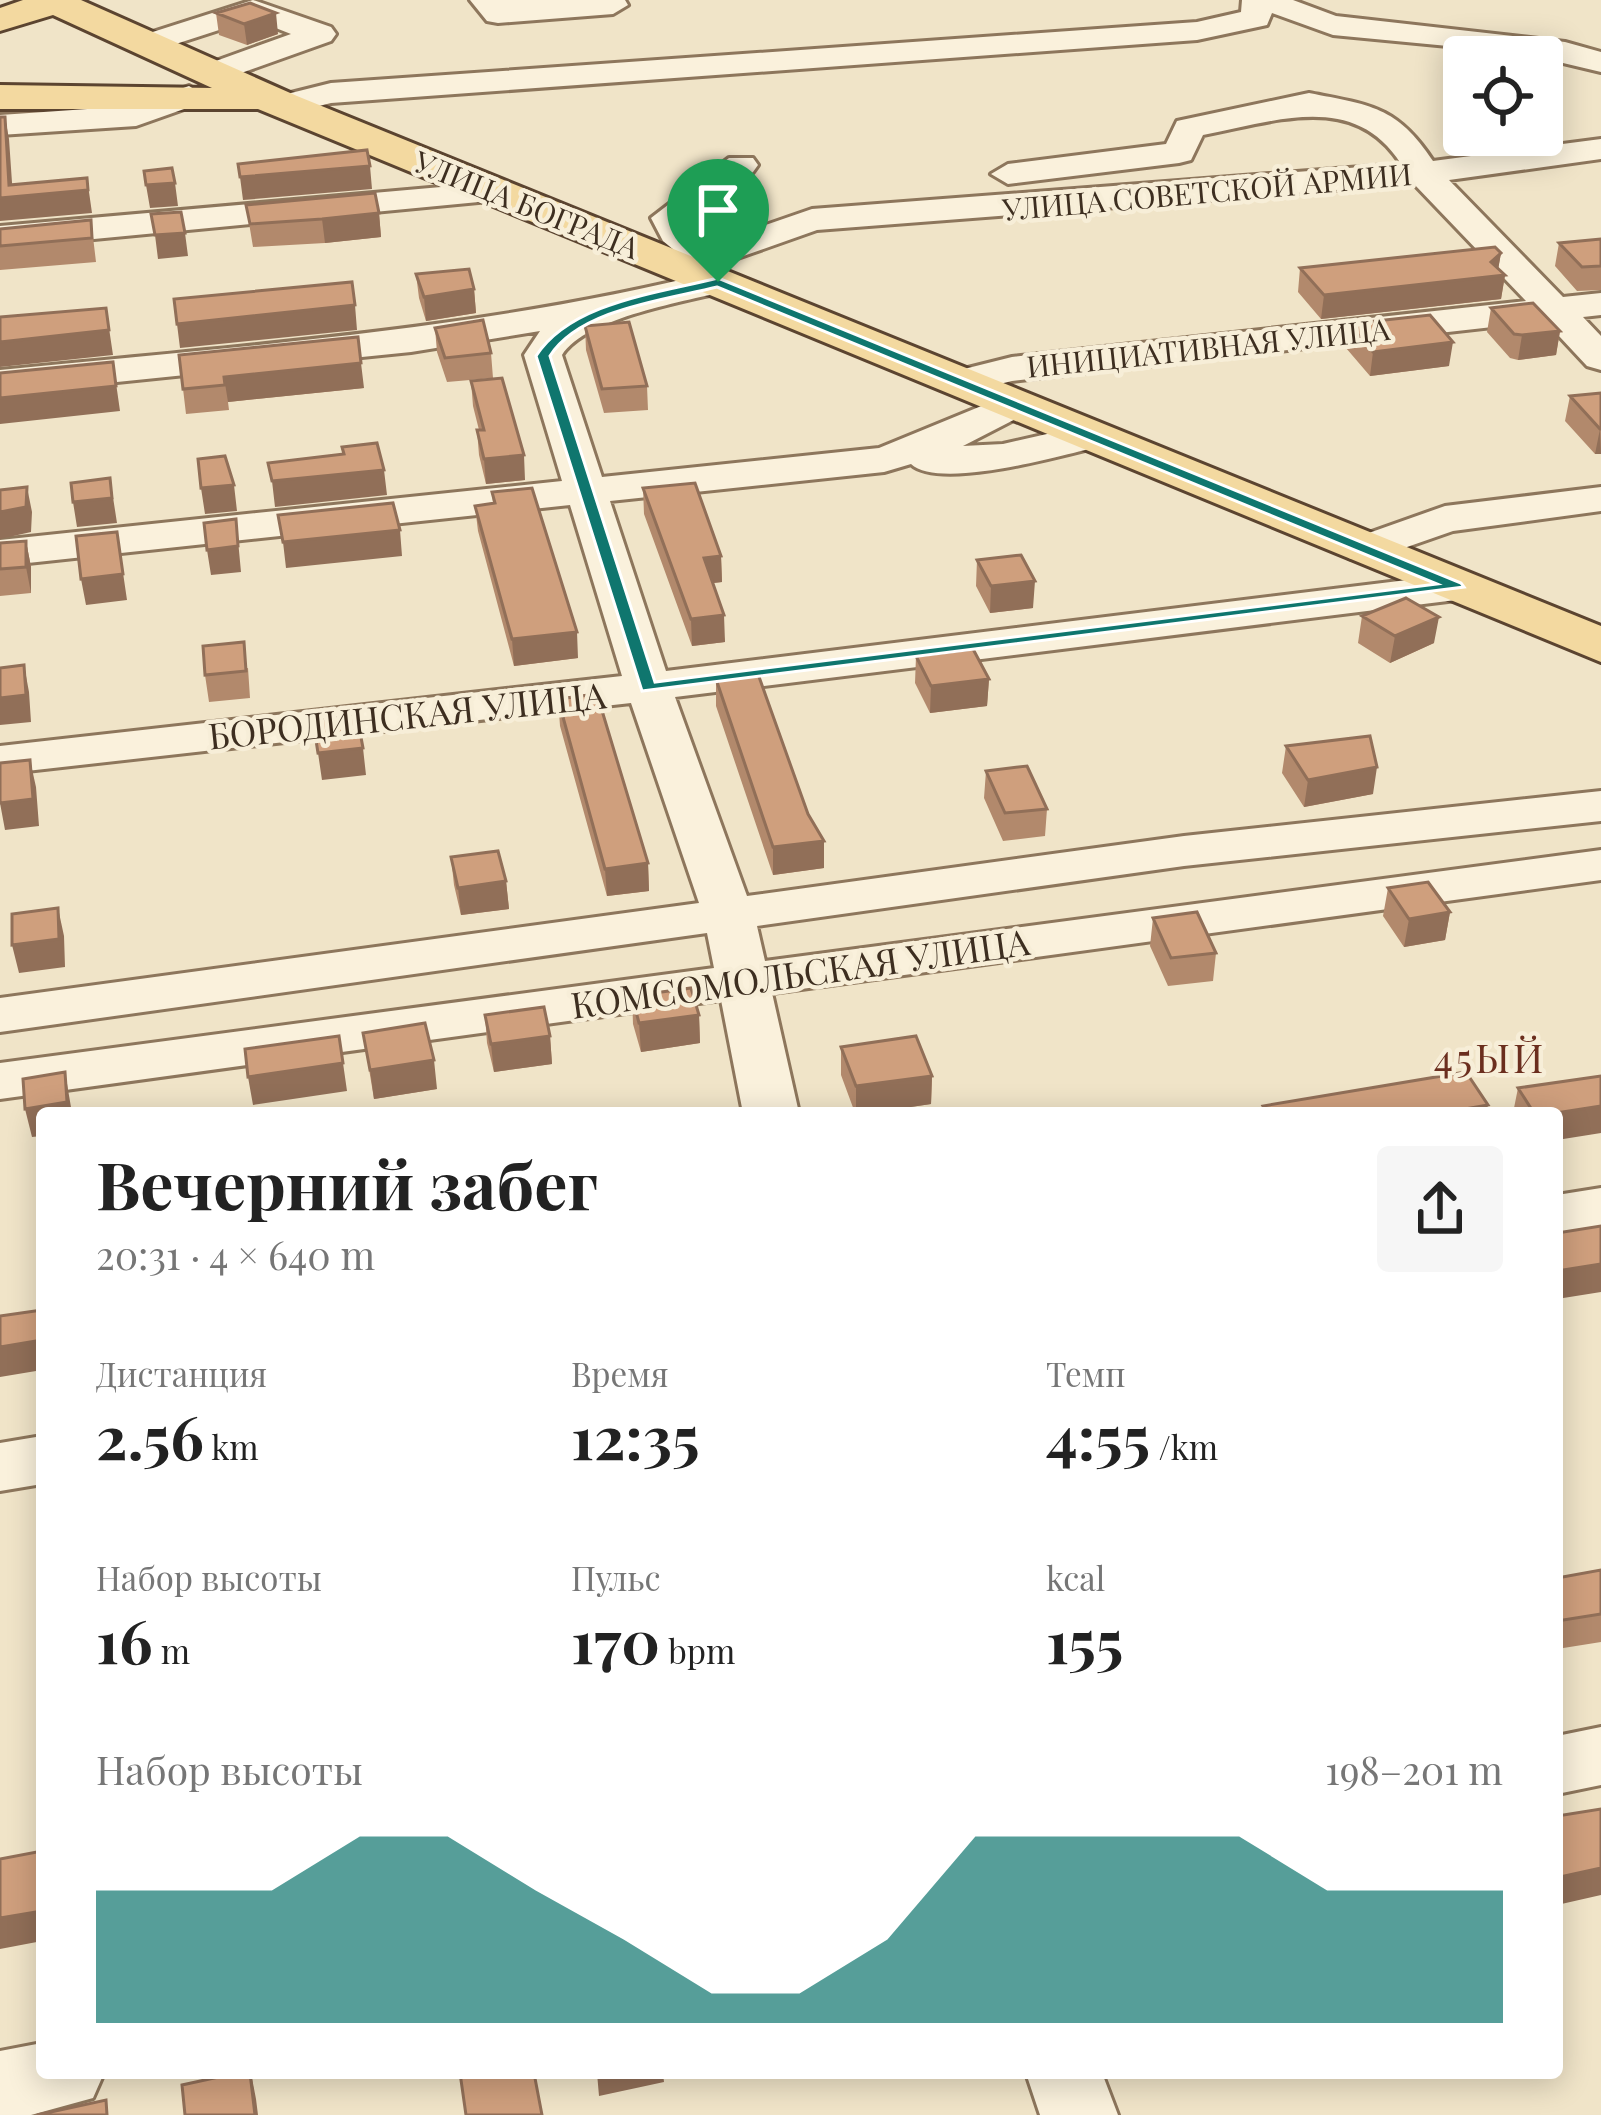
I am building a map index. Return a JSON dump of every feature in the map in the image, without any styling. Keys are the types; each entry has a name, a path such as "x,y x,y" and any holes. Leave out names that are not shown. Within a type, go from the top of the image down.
{"main road":[{"path":"0,20 58,1 148,44 201,85"},
{"name":"УЛИЦА БОГРАДА","path":"0,97 201,85 283,105 701,269 958,382 1601,646"}],"street":[{"path":"485,0 498,14 613,4 602,0"},
{"path":"283,105 331,93 1197,31 1256,18 1257,0"},
{"path":"1271,0 1284,12 1313,21 1361,30 1518,40 1601,62"},
{"path":"0,125 136,116 320,34 254,9 148,44"},
{"name":"УЛИЦА СОВЕТСКОЙ АРМИИ","path":"0,382 411,340 620,307 812,220 859,191 885,184 1179,153 1189,128 1301,106 1369,116 1399,135 1423,173"},
{"name":"УЛИЦА СОВЕТСКОЙ АРМИИ","path":"812,220 1423,173 1601,149"},
{"path":"1179,153 1252,187"},
{"path":"701,269 669,218 741,165"},
{"path":"1423,173 1601,358"},
{"path":"0,237 498,192"},
{"name":"ИНИЦИАТИВНАЯ УЛИЦА","path":"958,382 1012,369 1601,304"},
{"path":"620,307 556,335 543,356 648,687 729,916 770,1107"},
{"path":"884,460 947,439 1013,404"},
{"path":"0,553 884,460 1003,456 1091,436"},
{"path":"1364,549 1445,519 1601,500"},
{"name":"БОРОДИНСКАЯ УЛИЦА","path":"0,760 648,687 1456,587"},
{"name":"КОМСОМОЛЬСКАЯ УЛИЦА","path":"0,1016 1184,851 1601,806"},
{"name":"КОМСОМОЛЬСКАЯ УЛИЦА","path":"0,1081 1601,865"},
{"path":"1563,1214 1601,1208"},
{"path":"0,1467 36,1461"},
{"path":"1563,1764 1601,1756"},
{"path":"0,2086 36,2079"},
{"path":"1066,2079 1079,2115"}],"building":[{"path":"250,3 276,13 244,24 216,13"},
{"path":"0,117 5,117 9,185 87,178 88,190 0,198"},
{"path":"367,150 370,166 240,177 238,164"},
{"path":"172,168 175,183 146,185 144,171"},
{"path":"375,193 379,213 322,219 250,224 246,205"},
{"path":"181,212 185,233 155,235 151,214"},
{"path":"91,220 92,238 0,246 0,229"},
{"path":"1601,239 1601,266 1582,267 1559,243"},
{"path":"1495,247 1501,253 1491,262 1505,275 1324,295 1300,268"},
{"path":"469,269 474,289 424,297 416,274"},
{"path":"352,282 355,305 177,324 174,299"},
{"path":"1533,303 1560,331 1514,334 1491,308"},
{"path":"106,308 109,330 0,342 0,317"},
{"path":"1430,315 1453,342 1373,352 1349,324"},
{"path":"483,320 491,353 445,358 435,328"},
{"path":"629,322 647,386 602,389 585,326"},
{"path":"358,337 361,363 224,377 225,385 183,389 179,355"},
{"path":"113,362 116,386 0,398 0,373"},
{"path":"502,378 524,455 484,459 477,430 484,430 471,381"},
{"path":"1601,393 1601,429 1600,429 1570,396"},
{"path":"377,443 384,470 272,481 268,463 344,454 342,447"},
{"path":"225,456 234,485 201,488 198,459"},
{"path":"110,478 112,498 73,502 71,483"},
{"path":"695,483 721,556 704,558 724,615 691,619 643,488"},
{"path":"27,487 26,507 0,512 0,490"},
{"path":"532,488 577,632 512,639 475,506 495,503 492,492"},
{"path":"393,503 400,530 283,542 278,515"},
{"path":"236,519 238,546 207,550 204,523"},
{"path":"117,532 123,574 81,579 76,536"},
{"path":"26,541 26,567 0,569 0,543"},
{"path":"1021,555 1035,581 991,586 977,560"},
{"path":"1406,598 1439,617 1395,636 1362,616"},
{"path":"244,642 246,671 205,675 203,646"},
{"path":"973,649 989,679 931,686 916,656"},
{"path":"24,665 26,695 0,698 0,668"},
{"path":"758,674 808,814 824,841 773,847 716,679"},
{"path":"597,694 648,863 605,869 558,699"},
{"path":"357,716 363,748 318,753 313,721"},
{"path":"1370,736 1377,767 1308,780 1286,746"},
{"path":"30,760 33,799 0,803 0,763"},
{"path":"1027,766 1047,809 1005,813 986,771"},
{"path":"498,851 506,881 458,888 451,857"},
{"path":"1428,882 1450,912 1409,919 1388,888"},
{"path":"58,908 59,939 12,945 12,914"},
{"path":"1197,912 1216,953 1171,958 1153,918"},
{"path":"691,988 699,1015 639,1023 632,996"},
{"path":"544,1007 550,1036 491,1044 485,1015"},
{"path":"425,1023 434,1060 370,1070 363,1033"},
{"path":"339,1036 343,1063 248,1077 245,1049"},
{"path":"916,1036 932,1076 856,1086 841,1047"},
{"path":"65,1072 67,1102 25,1109 23,1079"},
{"path":"1466,1072 1488,1105 1476,1107 1263,1106"},
{"path":"1601,1076 1601,1106 1563,1112 1563,1107 1530,1107 1518,1088"},
{"path":"1601,1226 1601,1264 1563,1270 1563,1232"},
{"path":"36,1311 36,1341 0,1347 0,1316"},
{"path":"1601,1570 1601,1614 1563,1620 1563,1577"},
{"path":"1601,1809 1601,1868 1563,1876 1563,1815"},
{"path":"36,1852 36,1912 0,1918 0,1859"},
{"path":"251,2079 255,2115 185,2115 182,2085"},
{"path":"461,2079 535,2079 542,2115 466,2115"},
{"path":"106,2100 107,2115 37,2115"}],"district":[{"name":"45ЫЙ","path":"1490,1057"}],"route":[{"path":"718,282 1456,587 648,687 543,356 556,335 620,307 718,282"}]}
